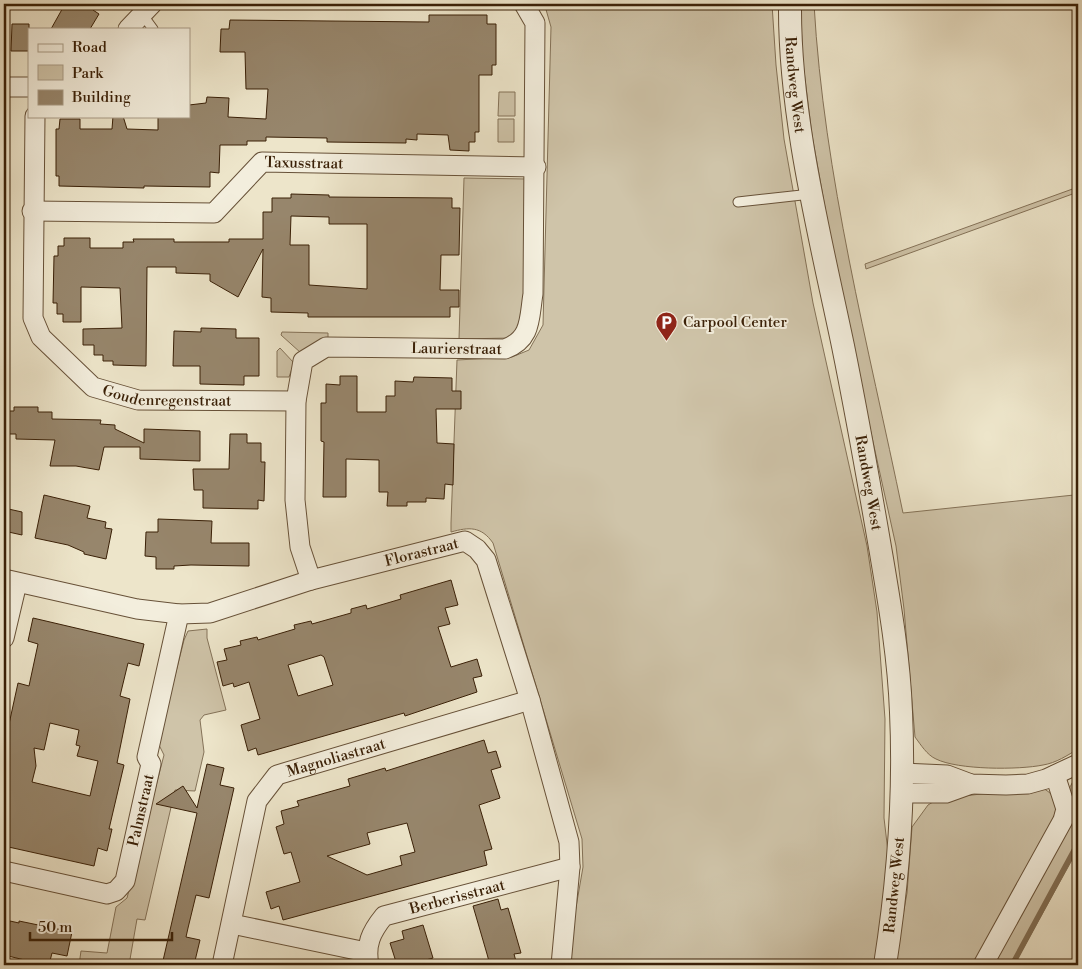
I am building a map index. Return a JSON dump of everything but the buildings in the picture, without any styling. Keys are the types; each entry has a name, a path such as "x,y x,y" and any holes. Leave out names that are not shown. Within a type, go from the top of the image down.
{"street":[{"name":"Laurierstraat","path":"311,580 300,547 296,500 296,400 303,361 326,347 505,349 517,344 528,327 533,294 536,166 535,23 524,4"},
{"name":"Randweg West","path":"790,4 790,25 798,111 811,194 860,430 896,642 901,712 902,783 900,842 885,965"},
{"path":"129,28 147,9"},
{"path":"4,87 28,87"},
{"name":"Goudenregenstraat","path":"35,118 32,211 33,318 41,337 93,387 138,400 296,400"},
{"name":"Taxusstraat","path":"32,211 214,213 262,162 536,166"},
{"name":"Florastraat","path":"10,581 137,609 179,614 210,613 311,580 464,542 477,549 486,560 530,700 569,842 570,867 561,965"},
{"path":"4,638 10,581"},
{"name":"Palmstraat","path":"4,870 107,894 116,891 125,881 151,764 147,757 179,614"},
{"name":"Magnoliastraat","path":"222,965 257,802 277,775 530,700"},
{"path":"902,783 946,775 971,784 1028,784 1055,775 1078,764"},
{"path":"983,965 1064,820 1066,809 1055,775"},
{"name":"Berberisstraat","path":"232,924 368,959 372,931 384,916 570,867"}],"lane":[{"path":"147,9 153,28"},
{"path":"738,202 811,194"}],"green space":[{"path":"547,4 772,4 784,139 813,303 867,546 877,612 885,719 884,818 888,852 883,912 874,965 566,965 583,867 582,839 493,543 484,533 474,529 451,532 457,360 512,357 529,350 543,325 551,27 545,6"},
{"path":"800,4 814,4 819,69 837,197 903,513 1074,495 1078,537 1078,749 1053,762 1032,767 1004,768 973,767 946,763 936,759 924,750 915,737 904,609 896,546 841,297 812,135 803,63"},
{"path":"499,92 515,92 515,116 498,116"},
{"path":"498,119 514,119 514,142 498,142"},
{"path":"464,178 527,179 525,318 511,338 459,339"},
{"path":"1078,187 1078,192 866,269 865,264"},
{"path":"282,332 328,333 328,340 301,353 281,335"},
{"path":"280,348 294,363 289,377 277,377 277,351"},
{"path":"207,629 207,638 226,710 204,715 200,720 204,752 195,791 175,790 145,920 137,919 129,965 79,965 81,951 107,953 116,907 127,898 164,755 158,743 184,640 188,631"},
{"path":"1078,772 1078,849 1014,965 992,965 1070,808 1070,787"},
{"path":"1041,787 1048,791 1055,800 1056,810 1054,816 979,965 894,965 907,893 912,827 928,805 938,799"}],"waterway":[{"path":"1012,965 1078,843"}],"place":[{"name":"Carpool Center","path":"667,341"}]}
